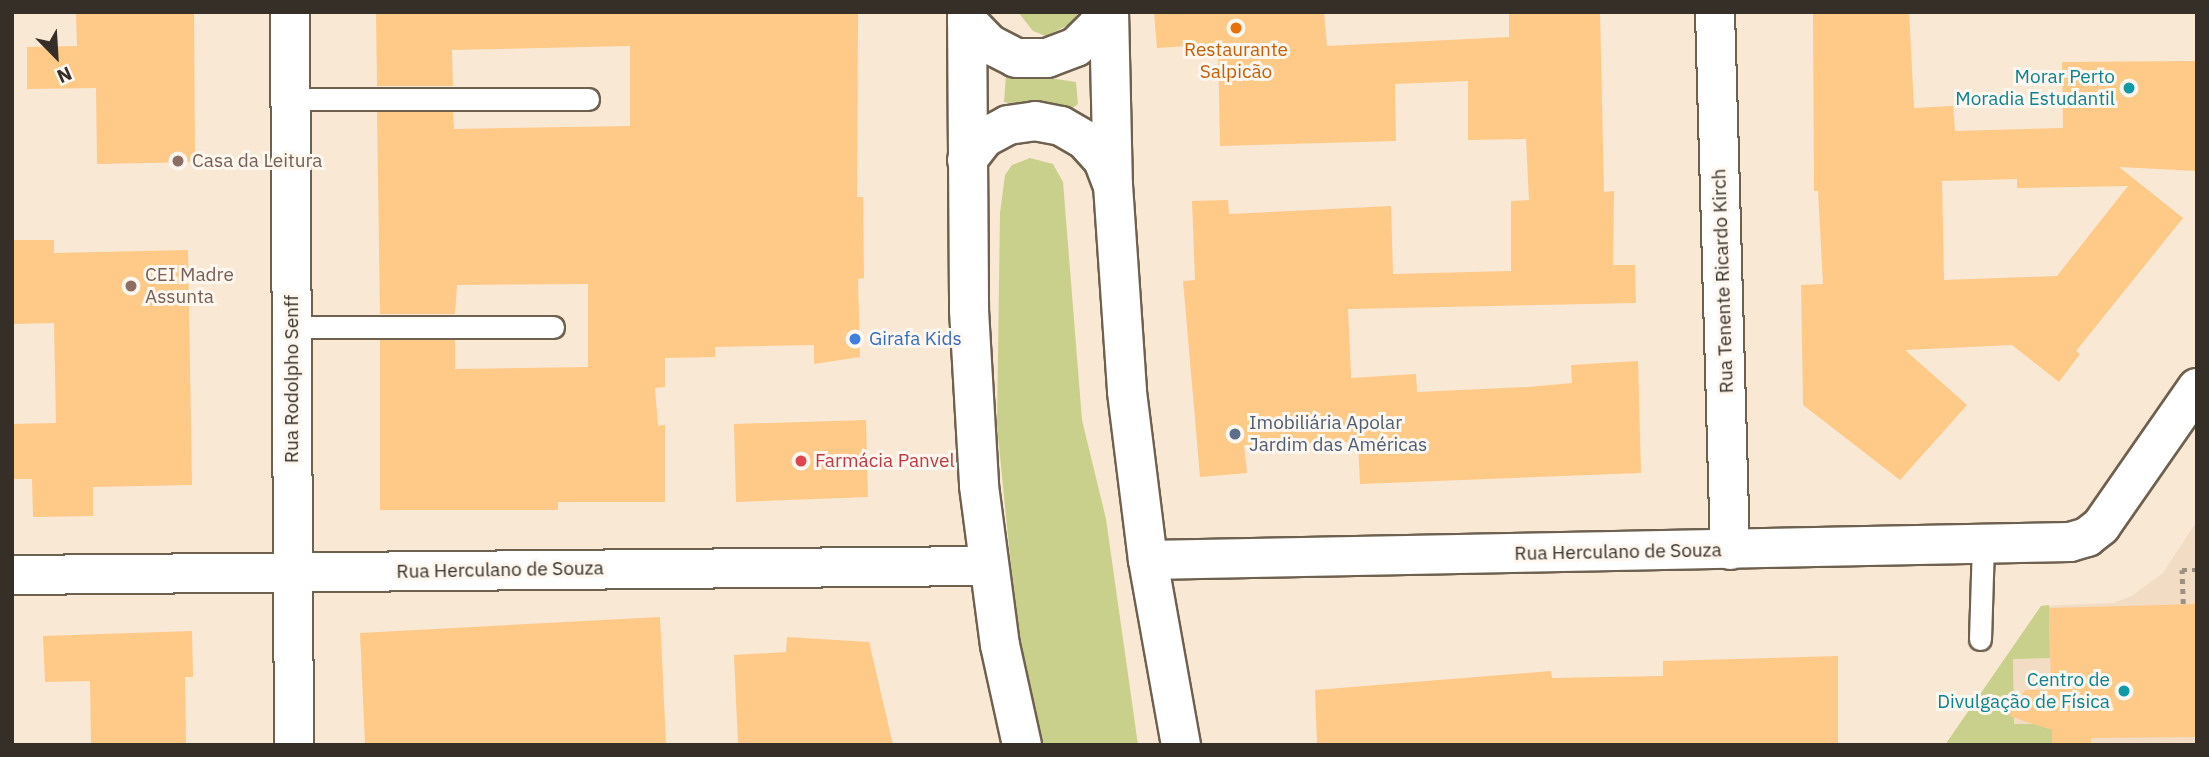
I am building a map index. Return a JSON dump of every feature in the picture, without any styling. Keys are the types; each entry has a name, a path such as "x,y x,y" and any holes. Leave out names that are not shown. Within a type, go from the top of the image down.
{"street":[{"name":"Rua Rodolpho Senff","path":"290,12 294,745"},
{"path":"967,17 989,44 1016,58 1047,58 1076,47 1098,25 1103,12"},
{"path":"1109,12 1113,185 1127,392 1148,560 1181,745"},
{"name":"Rua Tenente Ricardo Kirch","path":"1715,12 1730,550"},
{"path":"967,17 972,375 988,566 1022,745"},
{"path":"967,160 984,138 1008,125 1035,121 1061,126 1086,140 1103,160 1113,185"},
{"name":"Rua Herculano de Souza","path":"1148,560 2051,545 2087,537 2113,512 2197,388"},
{"name":"Rua Herculano de Souza","path":"12,575 988,566"}],"lane":[{"path":"291,99 588,99"},
{"path":"292,327 553,327"},
{"path":"1980,639 1983,546"}],"path":[{"path":"2182,604 2182,570 2197,570"}],"shaded area":[{"name":"Centro de Divulgação de Física","path":"2197,521 2197,745 1945,745 2041,606 2113,603 2132,596 2163,573"}],"green space":[{"path":"1018,12 1079,12 1070,24 1046,36 1033,31"},
{"path":"1016,73 1076,82 1078,104 1064,114 1004,102 1006,74"},
{"path":"1030,158 1053,164 1063,182 1082,420 1106,519 1138,745 1039,745 1021,666 997,426 1000,213 1005,175 1012,165"},
{"path":"2049,605 2050,658 2013,659 2014,724 2052,724 2052,745 1945,745 2041,606"}],"building":[{"path":"76,12 194,12 195,162 97,164 96,88 27,89 27,47 77,46"},
{"path":"376,12 858,12 857,197 863,197 864,278 858,279 860,357 814,364 814,345 715,347 715,357 665,358 665,387 655,388 658,426 665,425 665,502 558,502 558,510 380,510 380,340 455,340 455,369 588,367 588,284 457,285 455,314 380,314 377,112 453,112 454,129 630,126 630,46 452,50 453,86 377,86"},
{"path":"1154,12 1324,12 1327,46 1509,37 1509,12 1600,12 1604,192 1614,191 1613,265 1635,265 1636,303 1348,309 1351,378 1416,374 1417,392 1528,387 1572,383 1571,365 1638,361 1641,473 1360,484 1358,442 1244,445 1247,473 1200,477 1183,281 1195,280 1192,201 1228,200 1229,214 1391,206 1393,274 1511,271 1511,201 1529,200 1526,139 1468,140 1468,81 1395,84 1396,141 1220,146 1218,44 1157,48"},
{"path":"1813,12 1909,12 1914,108 1953,106 1955,131 2063,128 2062,62 2197,61 2197,171 2119,167 2183,218 2076,351 2080,354 2059,382 2012,345 1905,350 1967,405 1900,480 1803,405 1801,285 1823,284 1818,191 1814,191","holes":["2017,179 2017,188 2128,186 2057,276 1944,280 1942,181"]},
{"path":"12,240 54,240 54,253 188,250 192,485 93,487 93,516 33,517 32,479 12,479 12,424 56,423 54,323 12,324"},
{"name":"Farmácia Panvel","path":"866,420 868,497 736,502 734,424"},
{"name":"Centro de Divulgação de Física","path":"2197,604 2197,737 2091,738 2091,745 2052,745 2052,730 2009,716 2025,690 2051,690 2049,608"},
{"path":"660,617 666,745 365,745 360,633"},
{"path":"192,631 193,677 185,677 186,745 91,745 90,681 45,682 43,636"},
{"path":"787,637 869,642 893,745 738,745 734,655 786,652"},
{"path":"1838,656 1838,745 1317,745 1315,690 1551,671 1552,678 1663,676 1663,661"}],"place":[{"name":"Restaurante Salpicão","path":"1236,28"},
{"name":"Morar Perto Moradia Estudantil","path":"2129,88"},
{"name":"Casa da Leitura","path":"178,161"},
{"name":"CEI Madre Assunta","path":"131,286"},
{"name":"Girafa Kids","path":"855,339"},
{"name":"Imobiliária Apolar Jardim das Américas","path":"1235,434"},
{"name":"Farmácia Panvel","path":"801,461"},
{"name":"Centro de Divulgação de Física","path":"2124,691"}]}
